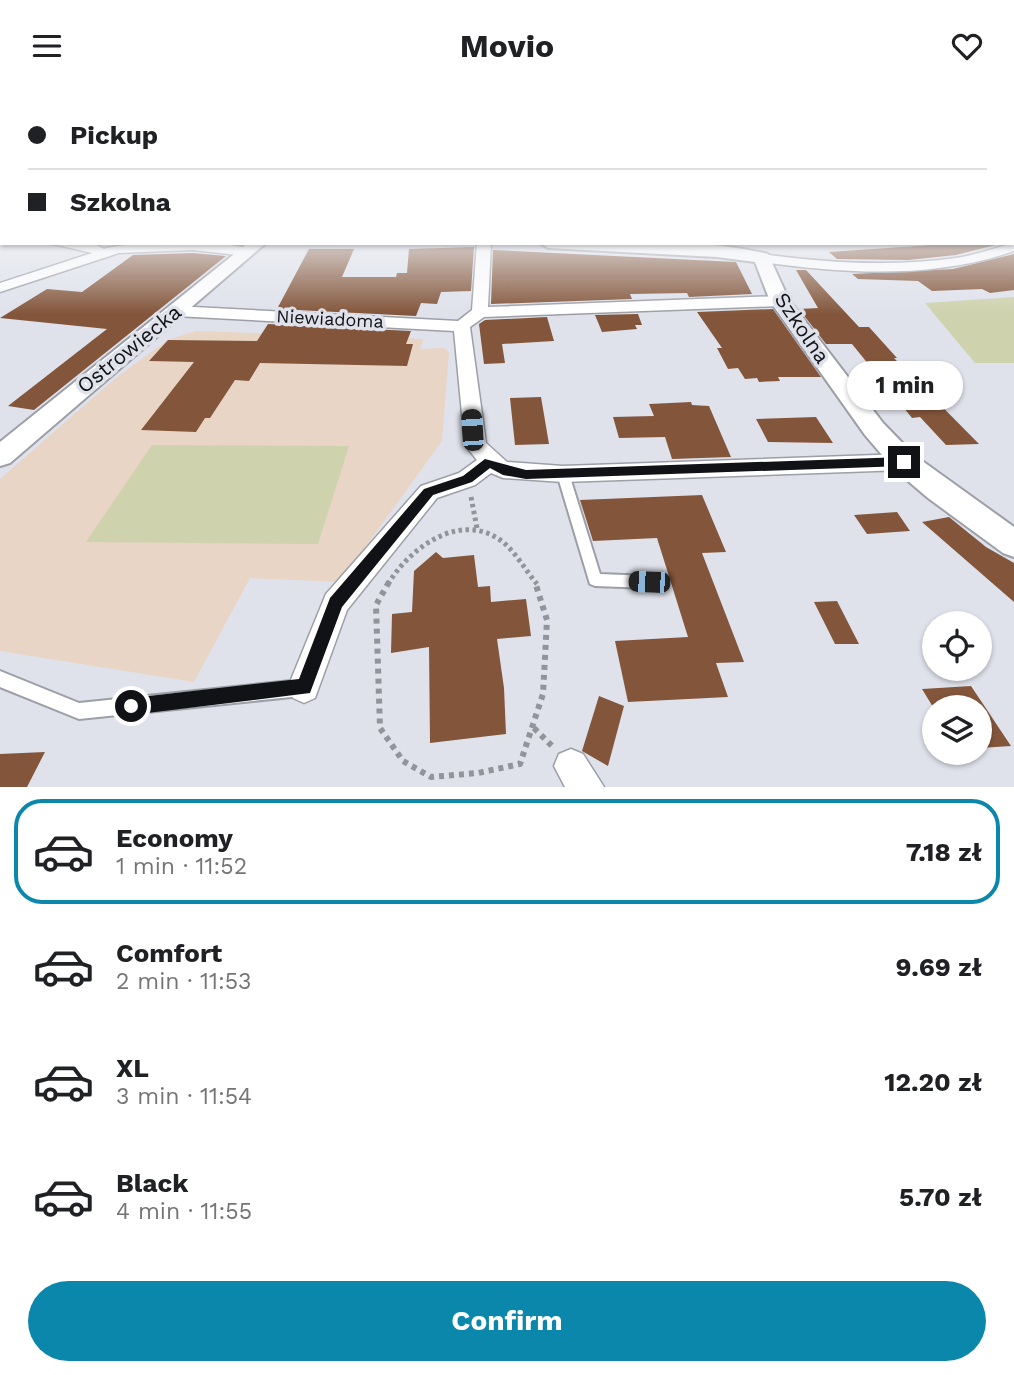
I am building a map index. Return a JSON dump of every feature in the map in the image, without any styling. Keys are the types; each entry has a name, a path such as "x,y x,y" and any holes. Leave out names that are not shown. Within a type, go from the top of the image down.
{"street":[{"path":"0,288 97,249"},
{"name":"Ostrowiecka","path":"0,456 250,249"},
{"path":"480,312 484,249"},
{"path":"726,249 900,266 957,260 1003,249"},
{"name":"Szkolna","path":"763,251 780,301 874,429 904,462 1014,544"},
{"path":"780,301 480,312 462,326 472,430 476,445 490,462 503,470 526,474 904,462"},
{"name":"Niewiadoma","path":"175,311 462,326"},
{"path":"304,687 336,603 429,492 467,479 490,462"}],"lane":[{"path":"563,474 595,580 649,582"},
{"path":"0,678 79,711 304,687"}],"path":[{"path":"474,513 477,528"},
{"path":"477,528 500,539 538,585 547,620 543,694 520,764 478,773 431,777 403,761 380,728 376,605 400,564 439,535 477,528"}],"shaded area":[{"path":"196,331 424,339 420,349 444,348 449,352 442,441 340,582 250,578 194,682 0,651 0,479 118,376 168,340"}],"green space":[{"path":"1014,297 1014,363 975,363 925,303"},
{"path":"152,445 349,446 318,544 86,542"}],"building":[{"path":"309,249 354,249 342,277 396,277 397,273 407,273 409,249 474,249 471,291 441,292 437,304 421,303 416,316 277,309"},
{"path":"978,249 956,255 908,260 837,259 829,252"},
{"path":"493,250 736,262 752,294 689,297 687,293 630,294 632,299 491,304"},
{"path":"193,253 226,256 34,410 8,406 107,329 0,318 47,289 82,292 133,255"},
{"path":"1014,254 1014,290 990,293 982,289 932,291 918,281 858,279 852,274 953,269"},
{"path":"796,270 806,270 859,327 869,327 897,358 894,358 979,444 946,445 920,417 912,418 852,344 826,344 799,309 818,308"},
{"path":"773,309 821,377 778,377 780,381 759,382 757,378 745,379 738,368 728,369 717,348 722,348 697,312"},
{"path":"638,314 642,325 635,325 637,329 602,332 595,315"},
{"path":"547,317 554,341 502,344 505,363 484,364 479,324 485,320"},
{"path":"268,324 411,331 406,344 413,344 407,366 260,363 249,381 235,380 210,418 205,418 196,432 141,430 194,362 149,361 168,340 257,341"},
{"path":"541,397 549,444 515,445 510,398"},
{"path":"691,402 692,405 709,406 731,457 672,459 665,437 619,438 613,417 654,416 649,404"},
{"path":"816,417 833,443 768,442 756,419"},
{"path":"702,495 726,552 702,553 744,662 716,663 728,697 628,702 615,641 688,637 657,538 593,541 580,500"},
{"path":"897,512 910,531 867,534 854,515"},
{"path":"949,517 986,547 1014,563 1014,602 922,522"},
{"path":"436,552 443,558 474,555 478,587 490,586 491,602 526,599 531,636 497,639 504,688 506,734 430,743 429,647 391,653 392,614 412,612 414,571"},
{"path":"837,601 859,644 835,644 814,602"},
{"path":"971,686 977,695 926,695 922,689"},
{"path":"599,696 624,706 608,766 582,751"},
{"path":"992,718 1011,746 992,747"},
{"path":"45,752 27,787 0,787 0,754"}],"route":[{"path":"131,706 304,687 336,603 429,492 467,479 490,462 503,470 526,474 904,462"}]}
